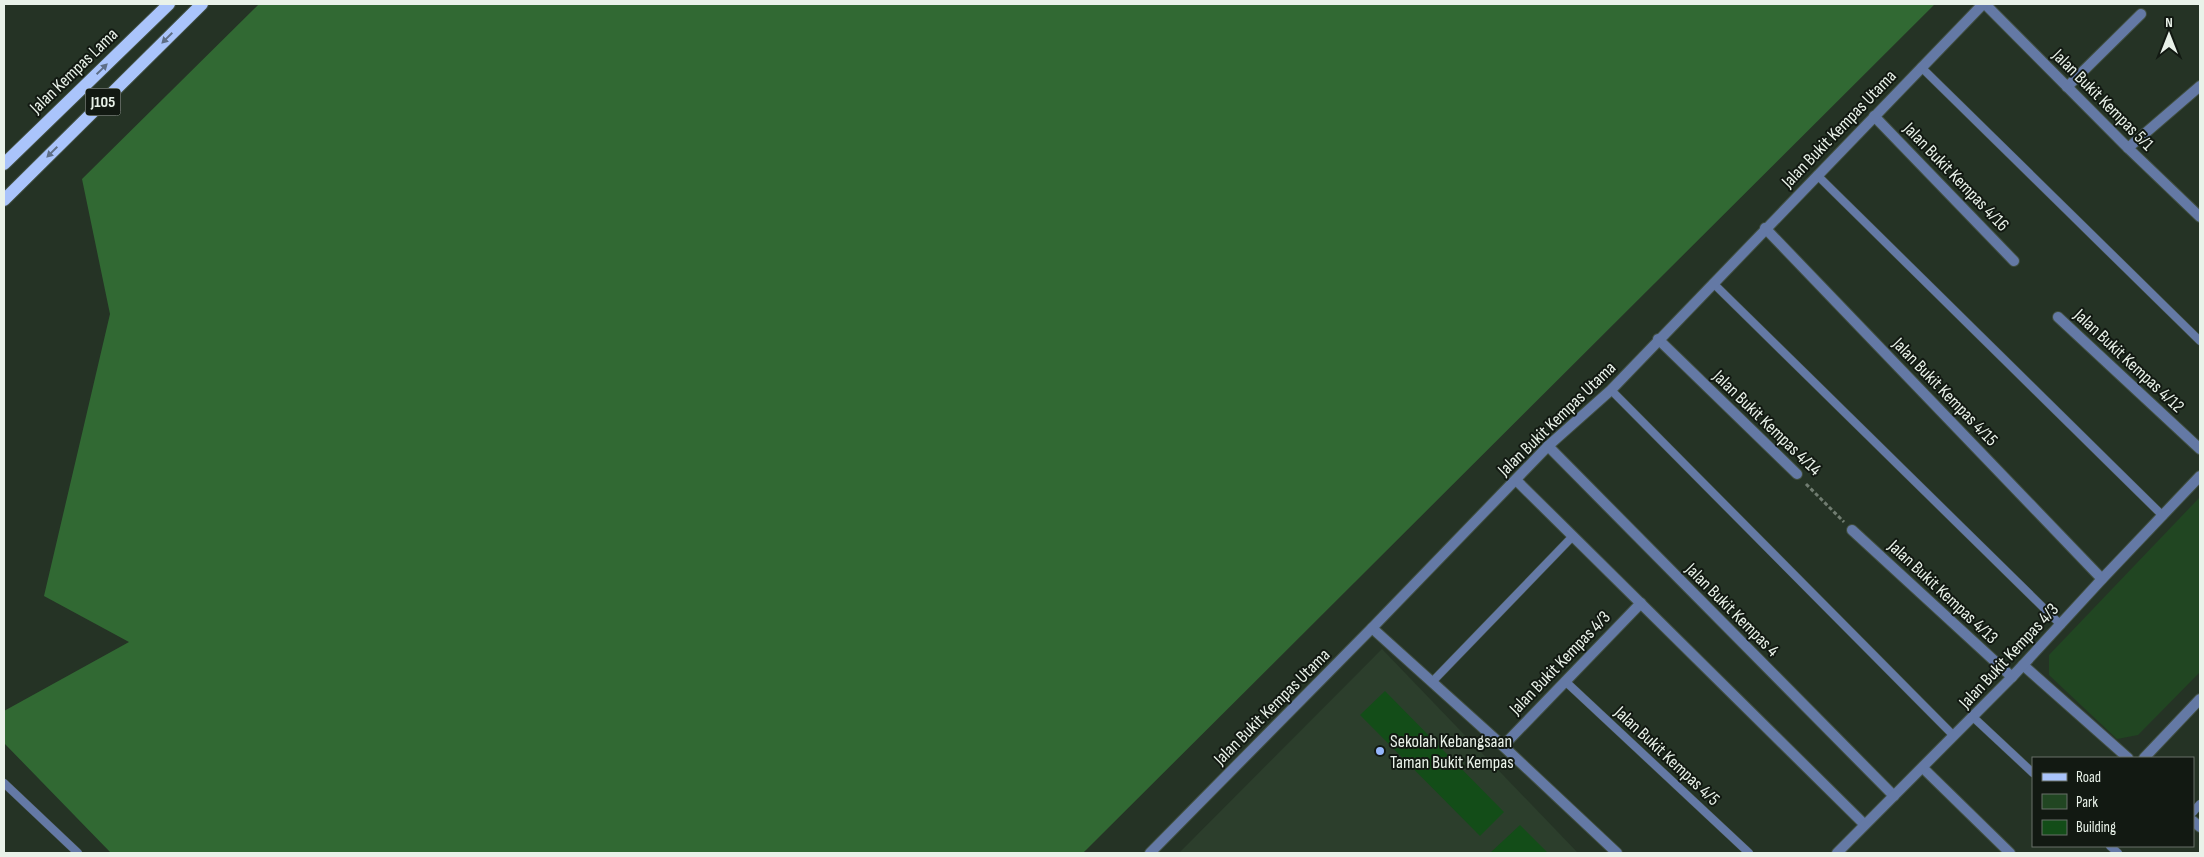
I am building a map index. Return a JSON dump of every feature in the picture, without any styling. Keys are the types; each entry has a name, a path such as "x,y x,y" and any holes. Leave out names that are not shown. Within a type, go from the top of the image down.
{"main road":[{"name":"Jalan Kempas Lama","path":"4,164 170,4"},
{"name":"J105","path":"4,200 202,4"}],"street":[{"name":"Jalan Bukit Kempas Utama","path":"1150,853 1548,446 1611,390 1658,339 1984,4"},
{"name":"Jalan Bukit Kempas 5/1","path":"1984,4 2200,217"},
{"path":"2067,87 2141,14"},
{"path":"2128,148 2200,86"},
{"name":"Jalan Bukit Kempas 4/16","path":"1874,116 2014,260"},
{"name":"Jalan Bukit Kempas 4/15","path":"1766,228 2102,579"},
{"name":"Jalan Bukit Kempas 4/12","path":"2058,317 2200,449"},
{"name":"Jalan Bukit Kempas 4/14","path":"1658,339 1797,474"},
{"name":"Jalan Bukit Kempas 4","path":"1548,446 1894,796"},
{"name":"Jalan Bukit Kempas 4/3","path":"1837,853 2012,678 2102,579 2200,476"},
{"path":"1516,480 1864,824"},
{"name":"Jalan Bukit Kempas 4/13","path":"1852,530 2012,678"},
{"name":"Jalan Bukit Kempas 4/3","path":"1503,746 1642,603"},
{"path":"1372,628 1503,746 1617,853"},
{"path":"2023,665 2127,757"},
{"path":"2145,757 2200,699"},
{"path":"1923,768 2010,853"}],"lane":[{"path":"1921,67 2200,341"},
{"path":"1817,175 2163,516"},
{"path":"1713,283 2061,625"},
{"path":"1611,390 1954,736"},
{"path":"1432,682 1573,536"},
{"name":"Jalan Bukit Kempas 4/5","path":"1565,681 1749,853"},
{"path":"1973,717 2032,772"},
{"path":"5,786 78,853"}],"path":[{"name":"Jalan Bukit Kempas 4/14","path":"1797,474 1852,530"}],"shaded area":[{"name":"Sekolah Kebangsaan Taman Bukit Kempas","path":"1382,649 1578,853 1179,853"}],"green space":[{"path":"259,4 1935,4 1083,853 111,853 4,743 4,711 129,642 44,596 110,314 82,179"},
{"path":"2200,497 2200,672 2138,735 2117,739 2049,675 2049,655"}],"building":[{"path":"1385,691 1504,812 1480,836 1360,715"},
{"path":"1520,825 1547,852 1490,853"}],"place":[{"name":"Sekolah Kebangsaan Taman Bukit Kempas","path":"1380,751"}]}
